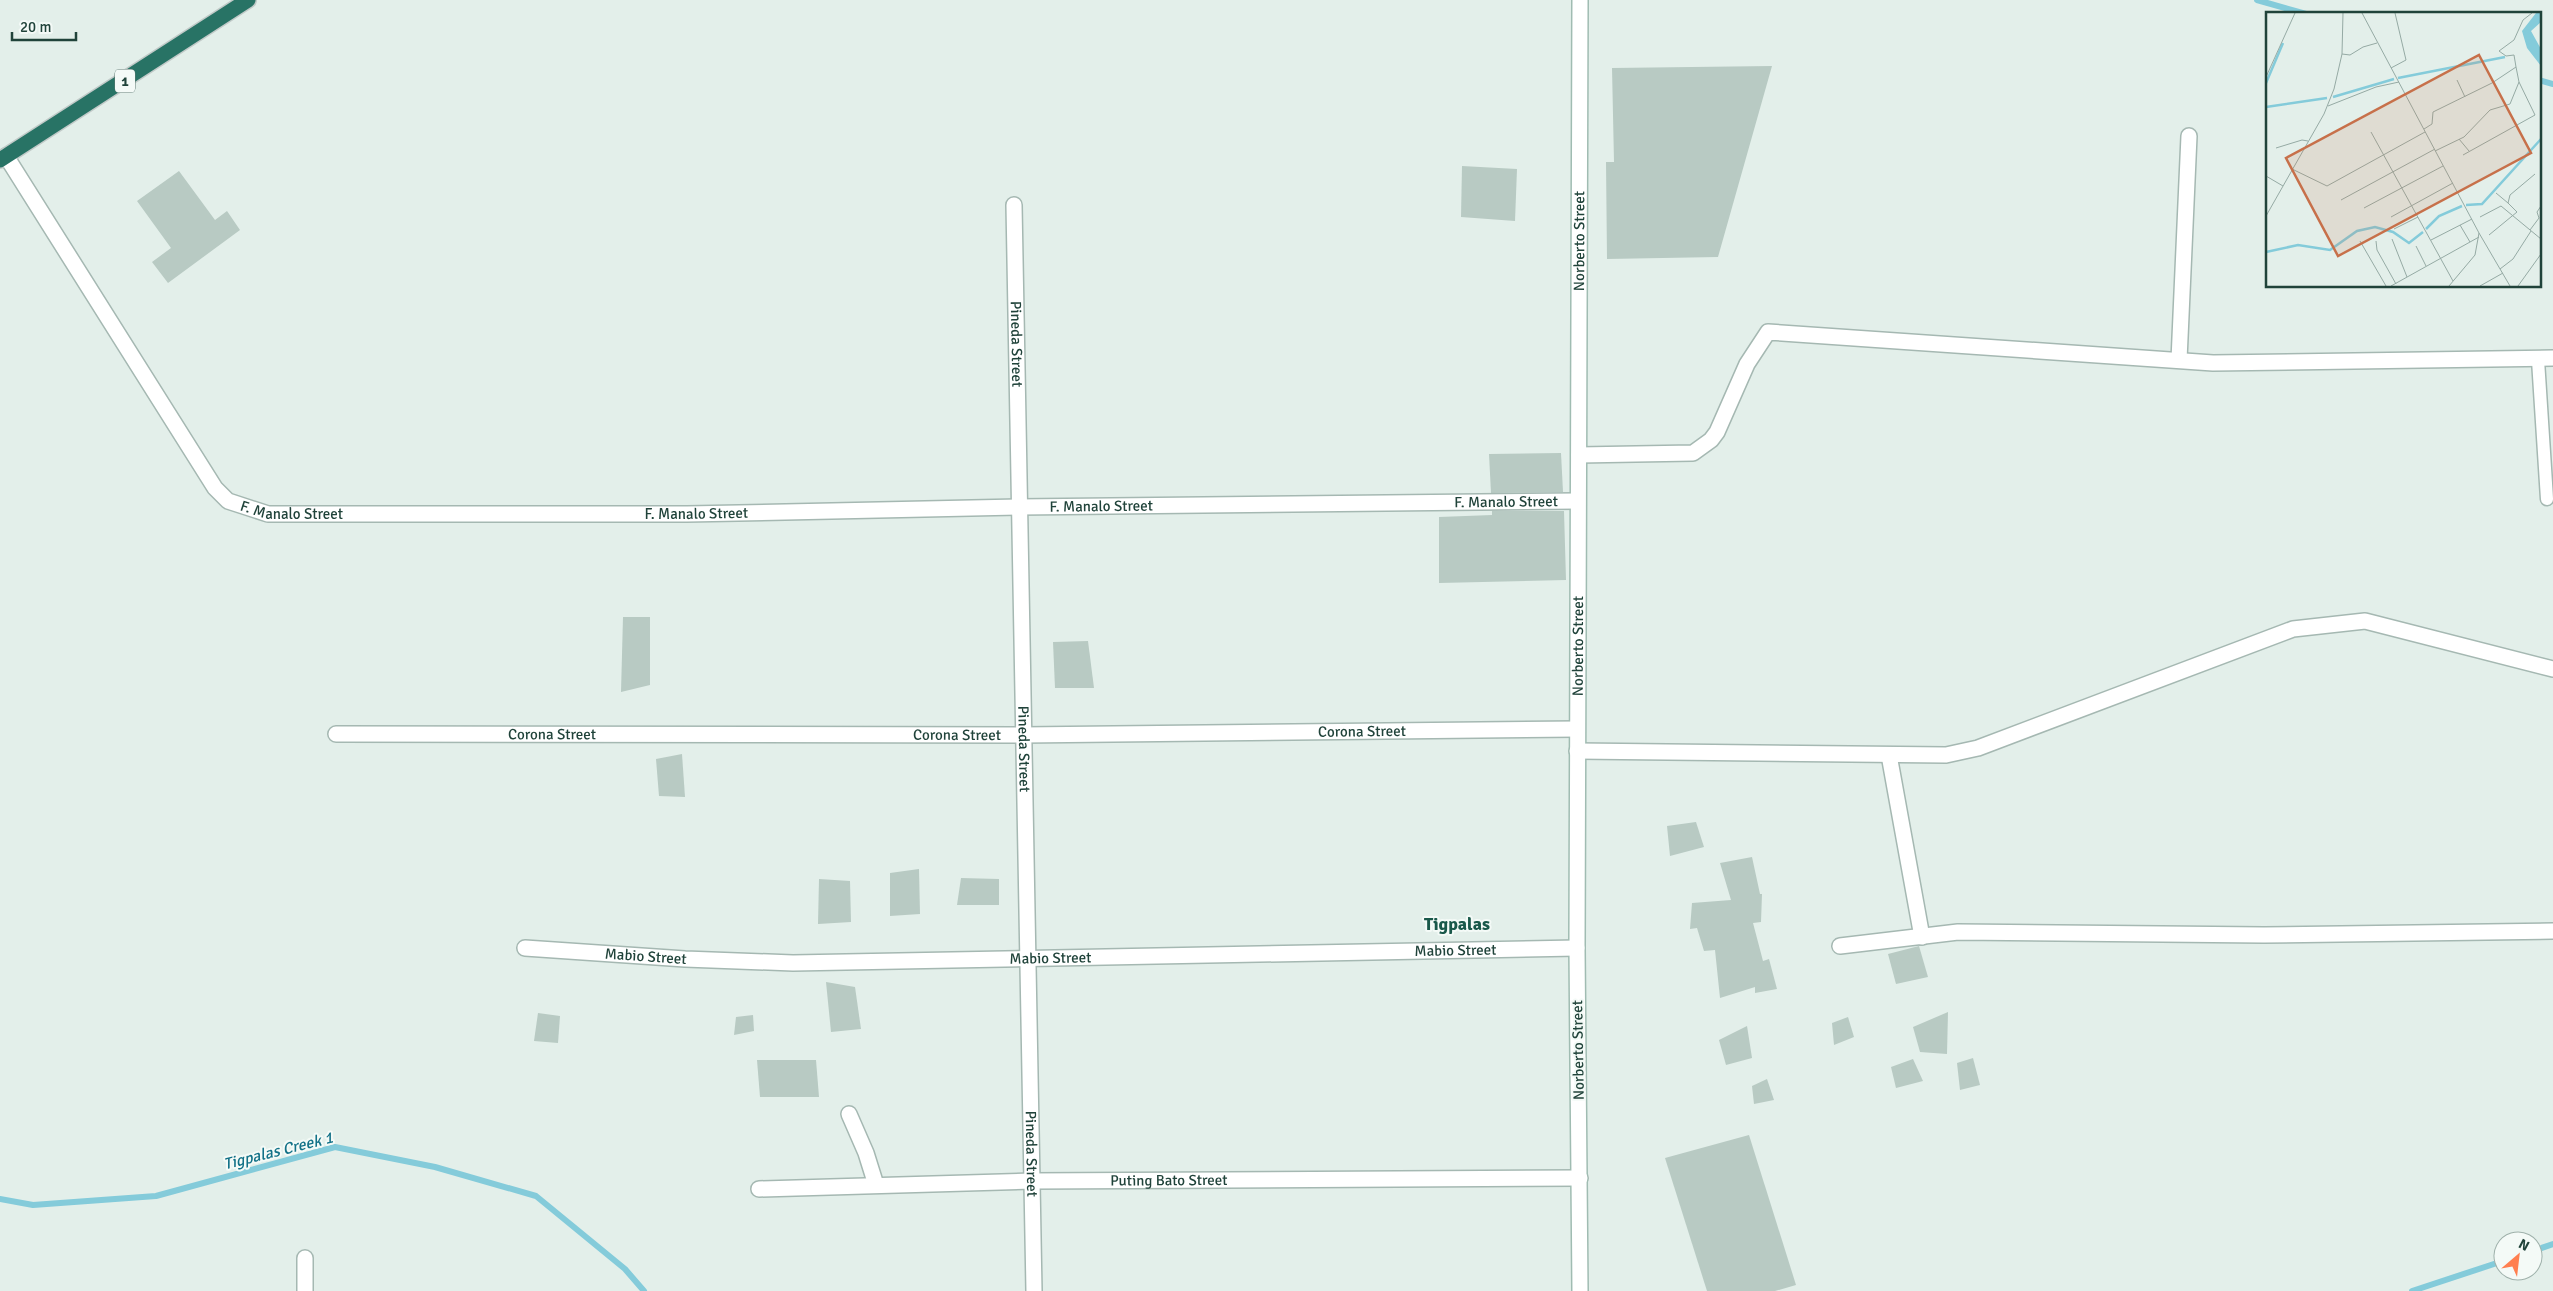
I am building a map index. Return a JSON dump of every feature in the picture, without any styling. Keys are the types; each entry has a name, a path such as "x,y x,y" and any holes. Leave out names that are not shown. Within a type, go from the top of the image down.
{"highway":[{"name":"1","path":"3,158 248,0"}],"street":[{"name":"Norberto Street","path":"1580,0 1577,501 1577,948 1580,1291"},
{"path":"2179,360 2189,136"},
{"name":"F. Manalo Street","path":"3,158 215,488 228,500 248,509 268,514 687,514 1019,507 1577,501"},
{"name":"Pineda Street","path":"1014,205 1022,734 1029,959 1034,1291"},
{"path":"1578,455 1693,453 1711,440 1717,432 1747,364 1768,332 2213,363 2538,360 2553,358"},
{"path":"1577,751 1946,756 1978,748 2293,629 2365,621 2553,669"},
{"name":"Corona Street","path":"336,734 1022,734 1577,729"},
{"path":"1889,755 1922,937"},
{"path":"1840,946 1958,932 2264,935 2553,931"},
{"name":"Mabio Street","path":"525,948 685,959 793,962 1577,948"},
{"path":"849,1114 860,1137 876,1185"},
{"name":"Puting Bato Street","path":"759,1189 1032,1181 1580,1178"},
{"path":"305,1258 305,1291"}],"lane":[{"path":"2538,360 2547,499"}],"building":[{"path":"1772,66 1718,257 1607,259 1606,162 1614,162 1612,68"},
{"path":"1462,166 1517,169 1515,221 1461,217"},
{"path":"179,171 215,220 227,211 240,230 168,283 152,262 171,248 137,201"},
{"path":"1561,453 1563,492 1491,493 1489,454"},
{"path":"1492,511 1564,511 1566,580 1439,583 1439,517 1492,515"},
{"path":"623,617 650,617 650,685 621,692"},
{"path":"1088,641 1094,688 1055,688 1053,642"},
{"path":"682,754 685,797 659,796 656,759"},
{"path":"1696,822 1704,847 1670,856 1667,826"},
{"path":"1752,857 1760,894 1762,894 1761,922 1753,923 1763,961 1769,959 1777,989 1755,993 1755,987 1720,998 1715,950 1704,951 1697,928 1690,929 1692,903 1731,900 1720,863"},
{"path":"919,869 920,914 890,916 890,873"},
{"path":"961,878 999,879 999,905 957,905"},
{"path":"819,879 850,881 851,922 818,924"},
{"path":"1919,946 1928,977 1896,984 1888,954"},
{"path":"826,982 855,987 861,1029 831,1032"},
{"path":"1948,1012 1947,1054 1920,1052 1913,1027"},
{"path":"538,1013 560,1016 558,1043 534,1041"},
{"path":"753,1015 754,1031 734,1035 736,1017"},
{"path":"1848,1017 1854,1037 1834,1045 1832,1023"},
{"path":"1747,1026 1752,1058 1726,1065 1719,1040"},
{"path":"1973,1058 1980,1085 1960,1090 1957,1063"},
{"path":"1913,1059 1923,1081 1896,1088 1891,1067"},
{"path":"757,1060 816,1060 819,1097 760,1097"},
{"path":"1767,1079 1774,1100 1754,1104 1752,1086"},
{"path":"1749,1135 1796,1285 1775,1291 1707,1291 1665,1158"}],"waterway":[{"path":"2257,0 2299,12"},
{"path":"2540,80 2553,84"},
{"name":"Tigpalas Creek 1","path":"0,1199 33,1205 156,1196 335,1147 435,1167 536,1196 625,1269 644,1291"},
{"name":"Tigpalas Creek 1","path":"2543,1248 2553,1244"},
{"name":"Tigpalas Creek 1","path":"2412,1291 2493,1264"}],"district":[{"name":"Tigpalas","path":"1457,924"}]}
